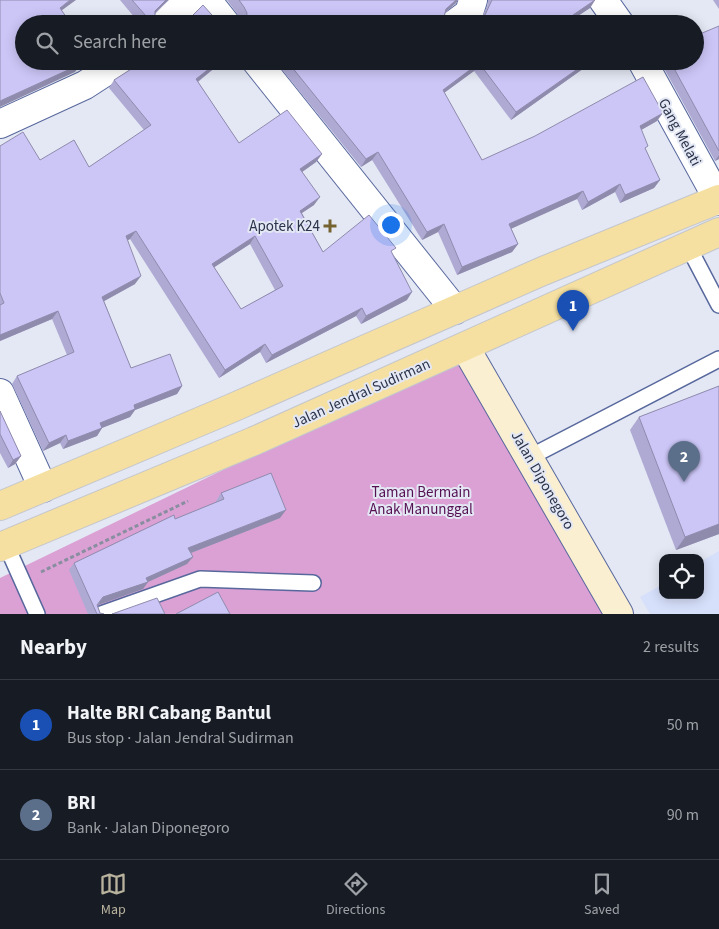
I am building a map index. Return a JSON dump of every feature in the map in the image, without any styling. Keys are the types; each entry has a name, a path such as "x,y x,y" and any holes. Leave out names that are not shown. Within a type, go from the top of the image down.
{"main road":[{"path":"0,506 454,310 719,200"},
{"name":"Jalan Jendral Sudirman","path":"2,542 254,441 719,232"},
{"name":"Jalan Diponegoro","path":"465,347 619,614"}],"street":[{"path":"173,15 189,0"},
{"path":"207,0 219,15"},
{"path":"466,15 469,13 473,0"},
{"path":"603,0 614,15"},
{"path":"0,124 85,85 108,70"},
{"path":"263,70 454,310"},
{"name":"Gang Melati","path":"647,70 719,200"},
{"path":"0,392 43,488"}],"lane":[{"path":"688,246 719,305"},
{"path":"530,457 719,359"},
{"path":"2,542 37,614"},
{"path":"101,614 200,579 313,583"}],"shaded area":[{"path":"719,551 719,614 650,614 640,597 659,586 659,599 704,599 704,560"}],"green space":[{"name":"Taman Bermain Anak Manunggal","path":"462,354 617,614 0,614 0,578"}],"building":[{"path":"0,0 70,0 60,8 65,15 15,15 15,70 68,70 0,101"},
{"path":"132,0 166,0 155,11 155,15 145,15"},
{"path":"239,0 456,0 446,9 444,15 247,15"},
{"path":"492,0 595,0 573,15 485,15"},
{"path":"203,5 212,15 193,15"},
{"path":"719,26 719,151 675,70 704,70 704,32"},
{"path":"130,70 208,70 196,79 239,143 287,110 322,154 300,169 320,197 300,211 323,252 369,215 396,248 391,251 412,292 366,316 362,308 272,355 265,344 225,370 136,231 126,236 141,276 102,297 131,368 170,354 182,386 134,405 135,409 100,423 102,428 68,441 66,435 49,443 17,376 74,352 58,311 0,335 0,305 4,303 0,293 0,146 23,132 40,160 74,140 89,167 151,125 114,80","holes":["255,236 283,286 241,309 212,264"]},
{"path":"294,70 470,70 443,90 482,160 535,136 643,77 663,113 640,126 648,146 645,148 660,180 625,195 620,184 588,202 583,191 509,224 518,244 462,267 444,224 427,232 378,152 366,159"},
{"path":"484,70 576,70 516,112"},
{"path":"719,386 719,524 685,537 639,417"},
{"path":"0,411 21,456 13,460 0,434"},
{"path":"271,473 286,510 188,548 193,557 146,578 148,582 103,597 97,605 100,613 104,614 97,614 74,563 174,515 175,519 224,499 221,493"},
{"path":"218,592 230,614 176,614"},
{"path":"157,598 165,614 112,614"}],"place":[{"name":"Apotek K24","path":"330,226"},
{"name":"Halte BRI Cabang Bantul","path":"573,331"},
{"name":"BRI","path":"684,482"}]}
